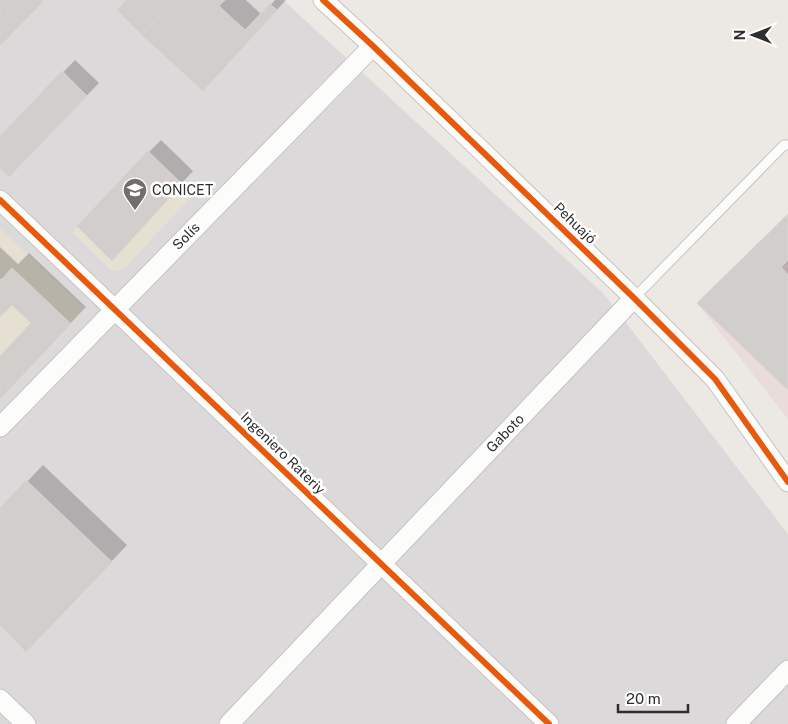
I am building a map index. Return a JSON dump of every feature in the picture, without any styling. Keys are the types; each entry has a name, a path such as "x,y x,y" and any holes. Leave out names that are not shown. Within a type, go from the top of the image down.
{"street":[{"name":"Pehuajó","path":"323,0 634,298 714,379 788,482"},
{"name":"Solís","path":"0,427 373,46"},
{"name":"Ingeniero Rateriy","path":"0,200 549,724"},
{"name":"Gaboto","path":"229,724 634,298"},
{"path":"736,724 788,670"},
{"path":"0,699 26,724"}],"lane":[{"name":"Gaboto","path":"634,298 786,145"}],"shaded area":[{"path":"0,0 283,0 604,294 788,534 788,724 0,724"},
{"name":"CONICET","path":"148,151 193,195 123,270 112,271 72,232"},
{"path":"788,214 788,419 697,303"},
{"path":"0,228 85,309 0,399"}],"building":[{"path":"0,0 41,0 43,2 22,23"},
{"path":"126,0 175,0 142,35 117,10"},
{"path":"175,0 225,0 219,6 245,30 270,4 277,10 203,91 142,35"},
{"path":"0,2 22,23 1,45 0,44"},
{"path":"62,71 87,96 9,177 0,168 0,136"},
{"name":"CONICET","path":"148,151 182,184 112,261 77,226"},
{"path":"788,214 788,260 781,267 788,275 788,390 697,303"},
{"path":"12,268 71,324 0,399 0,356 31,323 12,305 0,317 0,279"},
{"path":"26,480 112,562 26,652 0,625 0,508"}],"cycle path":[{"path":"323,0 634,298 715,379 788,482"},
{"path":"0,200 549,724"}],"place":[{"name":"CONICET","path":"135,211"}]}
